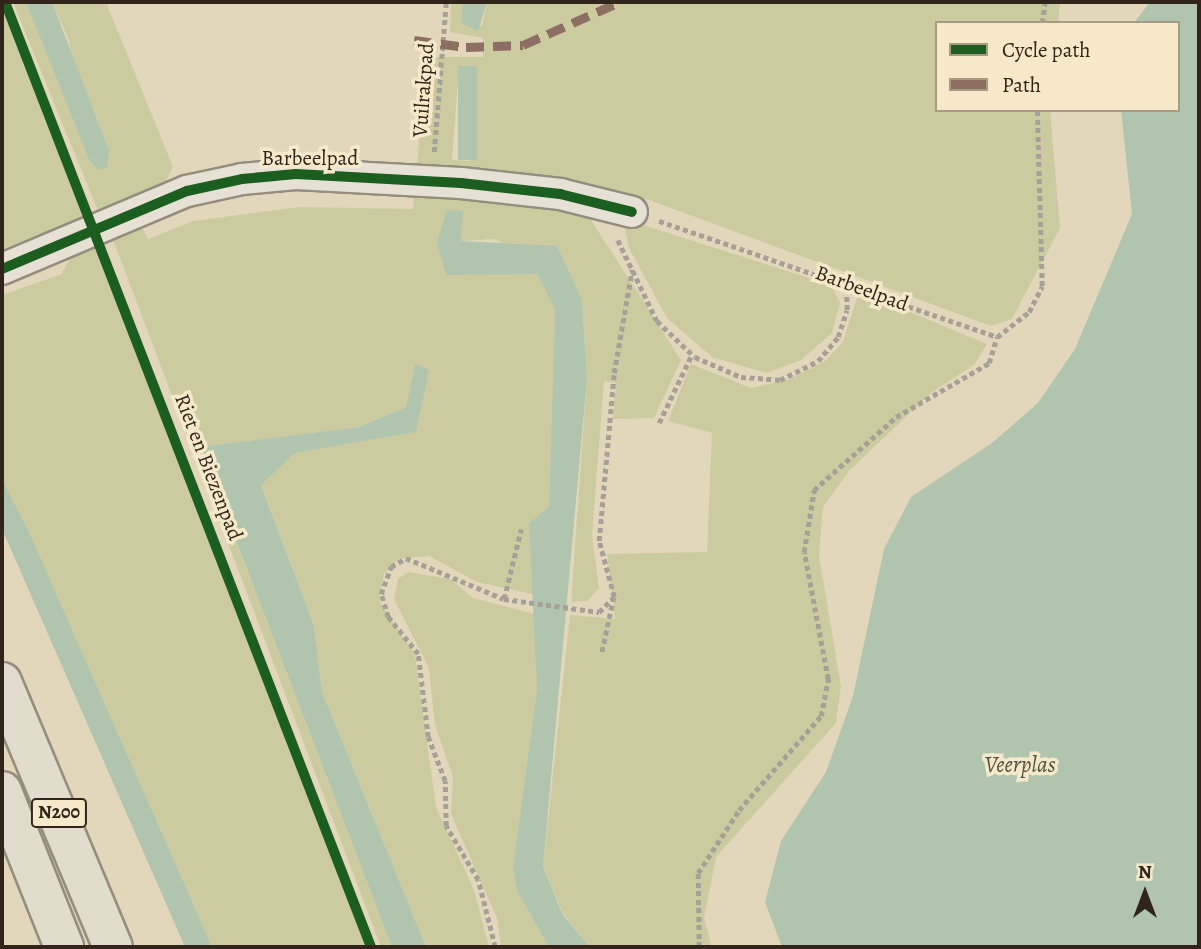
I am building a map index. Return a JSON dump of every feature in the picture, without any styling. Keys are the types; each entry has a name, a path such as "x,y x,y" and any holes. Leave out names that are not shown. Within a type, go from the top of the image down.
{"main road":[{"name":"N200","path":"2,682 113,947"},
{"name":"N200","path":"2,791 64,947"}],"street":[{"name":"Barbeelpad","path":"2,269 187,191 242,179 296,174 432,181 599,202 632,212"}],"path":[{"path":"1042,21 1045,2"},
{"path":"699,947 698,873 739,810 821,716 828,679 804,552 814,489 896,417 989,363 998,338 1029,312 1042,286 1037,112"},
{"path":"599,202 657,321 692,355 741,377 789,375 818,361 838,338 847,310 846,281"},
{"path":"602,653 614,597 598,541 614,373 632,270"},
{"path":"659,423 692,355"},
{"path":"504,599 521,529"},
{"path":"495,947 478,880 446,826 445,781 428,737 418,654 388,617 381,594 391,567 407,558 504,599 599,612 614,597"}],"shaded area":[{"path":"13,2 26,2 98,170 68,38 52,2 106,2 173,167 165,182 98,211"},
{"path":"451,2 463,2 461,23 482,26 487,2 1060,2 1058,21 935,21 935,112 1050,112 1060,228 1012,319 991,326 649,200 599,186 417,166 425,57 483,57 483,38 450,32","holes":["459,66 470,160 452,160"]},
{"path":"2,7 83,218 2,249"},
{"path":"414,193 584,209 681,360 654,418 613,419 616,383 604,381 592,535 599,588 587,601 571,602 587,378 582,300 496,239 461,241 446,274 537,274 555,309 549,508 529,523 536,595 477,582 429,556 398,559 384,574 379,601 415,655 436,807 474,890 489,947 426,947 322,692 314,626 261,484 295,453 416,432 415,364 406,407 359,427 200,448 392,947 381,947 112,237 141,225 148,239 193,221 299,207 413,209"},
{"path":"634,222 831,285 840,303 832,333 801,360 767,373 712,357 667,318 629,248 624,224"},
{"path":"97,243 366,947 212,947 2,480 2,295 62,274 72,254"},
{"path":"859,291 987,344 974,365 932,392 849,471 823,507 819,556 841,686 836,723 716,857 704,918 712,947 590,947 564,915 543,867 570,615 615,619 607,554 707,552 712,433 668,421 691,364 751,388 788,380 825,361 843,342"},
{"path":"408,572 450,579 473,598 535,614 537,689 513,867 517,891 549,947 501,947 497,918 451,814 453,777 435,725 429,668 394,599 398,579"}],"water":[{"path":"26,2 52,2 109,151 107,168 98,170 89,159"},
{"path":"463,2 487,2 478,31 461,23"},
{"name":"Veerplas","path":"1150,2 1199,2 1199,947 782,947 765,902 781,841 826,772 853,696 884,549 911,497 992,443 1038,403 1075,349 1132,214 1121,112 1180,112 1180,21 1136,21"},
{"path":"458,66 477,66 477,160 458,160"},
{"path":"447,210 463,211 461,241 557,246 582,300 587,378 543,867 563,915 590,947 549,947 517,891 513,867 537,689 529,523 549,507 555,309 537,274 446,275 437,242"},
{"path":"415,364 429,370 416,432 295,453 261,485 314,626 322,692 426,947 392,947 200,447 359,427 406,407"},
{"path":"2,480 27,528 212,947 185,947 2,529"}],"marked path":[{"path":"414,40 466,47 523,45 615,4"}],"cycle path":[{"name":"Riet en Biezenpad","path":"5,2 371,947"},
{"path":"2,269 187,191 242,179 296,174 461,183 560,194 632,212"}]}
